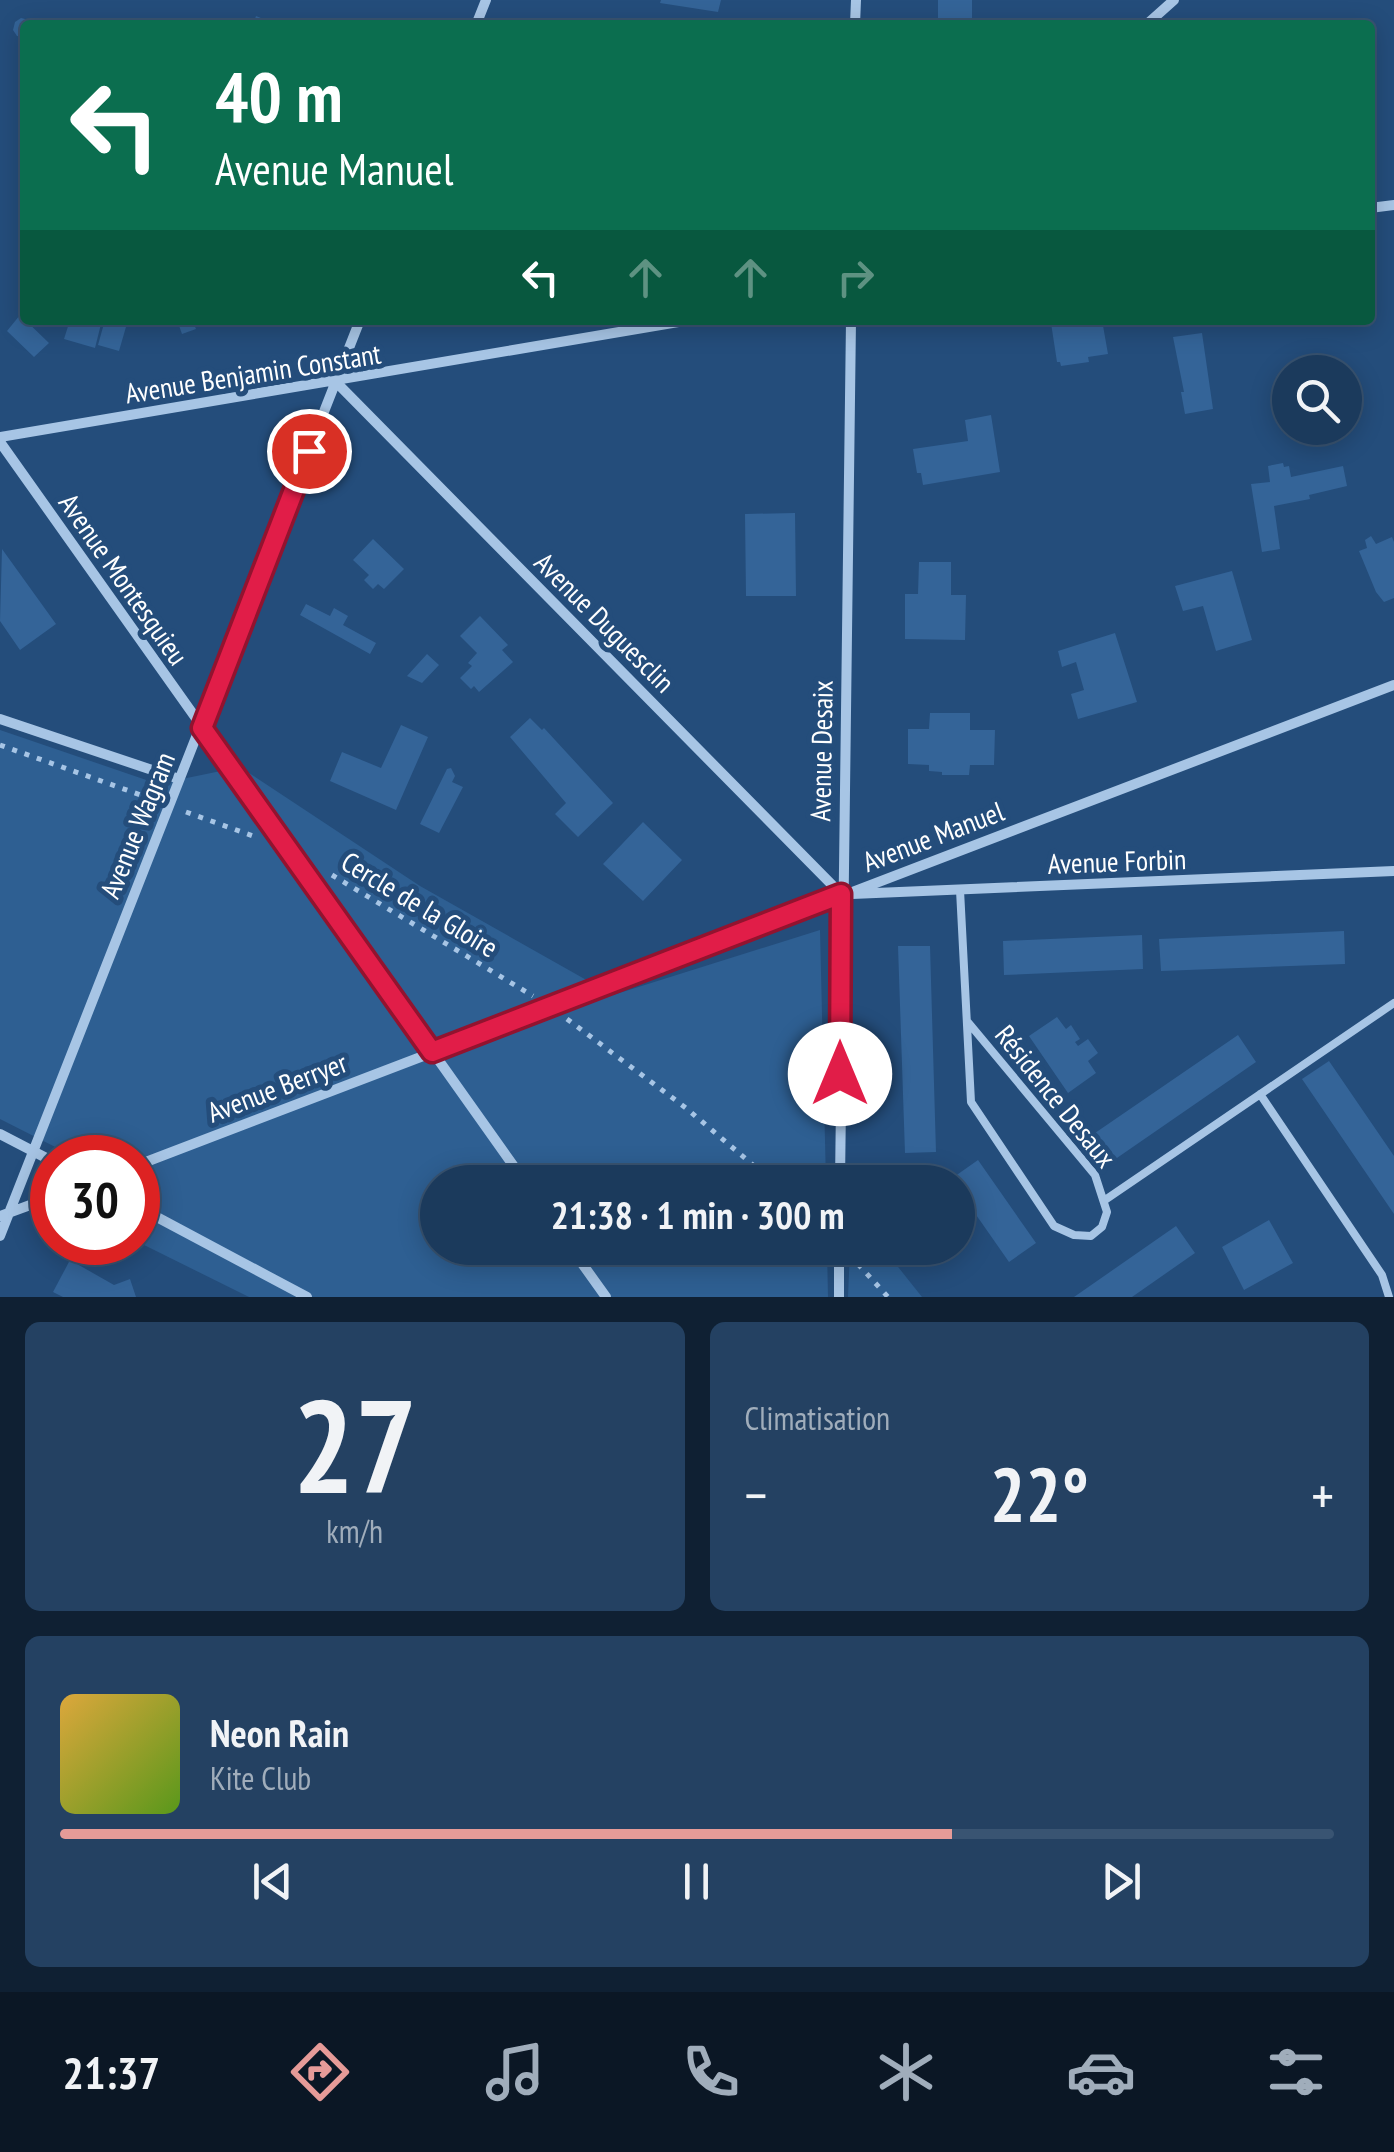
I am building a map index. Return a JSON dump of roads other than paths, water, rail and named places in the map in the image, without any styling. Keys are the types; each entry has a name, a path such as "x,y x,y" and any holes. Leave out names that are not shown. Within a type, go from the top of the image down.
{"street":[{"path":"1152,20 1174,0"},
{"name":"Avenue Wagram","path":"38,1135 358,325"},
{"name":"Avenue Benjamin Constant","path":"0,440 661,325"},
{"name":"Avenue Desaix","path":"840,1165 850,325"},
{"name":"Avenue Duguesclin","path":"336,382 841,894"},
{"name":"Avenue Montesquieu","path":"0,440 513,1165"},
{"name":"Avenue Manuel","path":"432,1052 1394,686"},
{"path":"0,719 179,779"},
{"name":"Avenue Forbin","path":"841,894 1394,872"},
{"name":"Avenue Berryer","path":"160,1157 432,1052"},
{"path":"0,1134 30,1150"},
{"name":"Avenue Wagram","path":"0,1236 5,1214 30,1156"},
{"path":"5,1214 30,1205"},
{"path":"160,1219 306,1297"},
{"path":"583,1265 606,1297"},
{"path":"838,1297 839,1265"}],"lane":[{"name":"Résidence Desaux","path":"960,890 971,1102 1054,1226 1074,1235 1090,1236 1102,1226 1107,1212 1096,1176 967,1022"},
{"name":"Résidence Desaux","path":"1105,1200 1394,1003"},
{"path":"1260,1094 1382,1275 1389,1297"}]}
